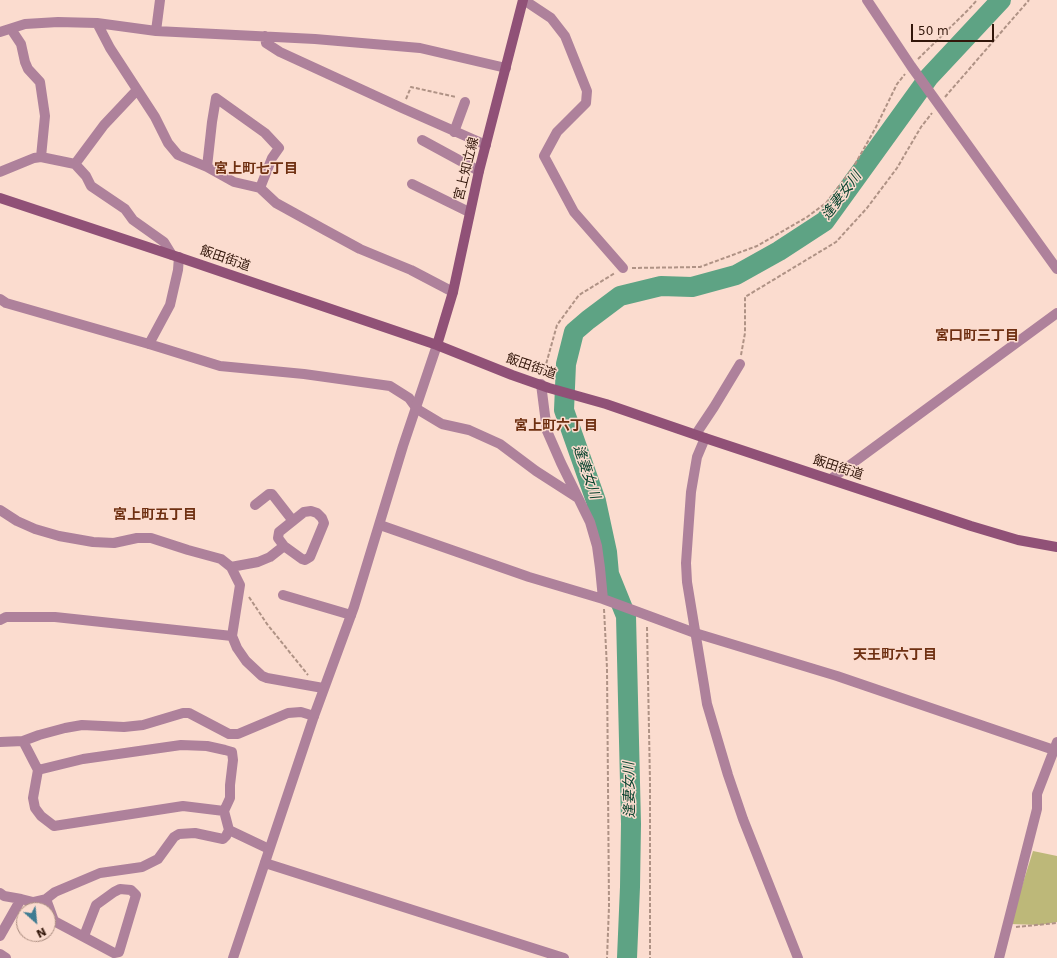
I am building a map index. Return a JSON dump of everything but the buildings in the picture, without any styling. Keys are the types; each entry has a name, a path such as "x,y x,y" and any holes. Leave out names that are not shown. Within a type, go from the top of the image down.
{"main road":[{"name":"宮上知立線","path":"437,345 453,292 469,212 498,95 524,0"},
{"name":"飯田街道","path":"0,198 437,345 512,375 545,386 606,404 1005,536 1018,540 1057,547"}],"street":[{"path":"156,31 160,0"},
{"path":"524,0 551,18 565,36 587,91 586,103 558,132 544,156 574,212 622,268"},
{"path":"868,0 914,70 1057,269"},
{"path":"0,32 26,24 58,22 97,23 192,34 265,36 420,48 506,68"},
{"path":"97,23 110,48 155,117 168,143 178,155 206,167 234,182 260,188 276,204 360,249 411,270 453,292"},
{"path":"11,29 21,44 28,69 40,82 45,116 41,157"},
{"path":"265,36 266,43 280,52 454,132 486,145"},
{"path":"75,164 104,125 137,90"},
{"path":"206,167 216,98 265,133 279,148 272,158 260,188"},
{"path":"454,132 463,100"},
{"path":"422,140 479,171"},
{"path":"3,169 41,157 75,164 86,176 91,186 124,209 133,220 164,242 175,256 178,270 170,305 149,344"},
{"path":"412,184 469,212"},
{"path":"0,300 220,366 304,374 390,386 409,398 416,409 442,424 469,430 492,439 536,471 578,498"},
{"path":"831,479 1057,313"},
{"path":"233,958 314,716 351,615 380,525 403,446 437,345"},
{"path":"740,364 714,407 701,436 691,492 686,562 687,582 707,704 743,819 798,958"},
{"path":"545,386 547,431 561,464 590,522 597,546 605,601"},
{"path":"255,505 269,494 272,494 293,522"},
{"path":"0,510 17,521 35,529 59,536 93,542 114,543 137,538 151,538 221,559 231,567 240,585 232,636 241,654 253,669 262,676 285,682 324,688"},
{"path":"307,511 317,513 322,518 324,523 310,557 305,560 302,559 284,546 278,538 279,532 307,511"},
{"path":"380,525 529,577 644,614 695,633 837,676 1055,746 1037,794 1037,809 1008,928 999,958"},
{"path":"231,567 258,562 270,557 284,546"},
{"path":"283,595 351,615"},
{"path":"0,620 6,617 56,617 232,636"},
{"path":"0,742 23,741 39,735 82,725 124,727 143,725 183,713 189,713 229,734 238,734 288,713 301,712 314,716"},
{"path":"23,741 38,770 34,798 35,808 41,816 54,826 182,806 224,811"},
{"path":"0,893 4,896 33,902 46,898 55,892 100,873 142,867 158,859 174,837 179,834 195,833 223,838 229,830 224,811 230,798 233,760 232,752 207,746 181,745 83,759 38,770"},
{"path":"229,830 269,849"},
{"path":"265,864 564,958"},
{"path":"46,898 54,921 114,953 119,952 136,895 131,890 120,889 96,905 84,936"},
{"path":"0,936 21,899"},
{"path":"0,954 6,958"}],"path":[{"path":"545,386 557,325 579,295 622,268 700,267 757,246 807,217 826,202 853,168 876,128 897,84 914,70 977,0"},
{"path":"740,364 745,333 745,297 836,242 867,208 897,168 936,100 1029,0"},
{"path":"402,108 411,87 463,100"},
{"path":"240,585 267,624 308,676"},
{"path":"605,601 609,906 607,958"},
{"path":"644,614 650,782 650,958"},
{"path":"1008,928 1057,923"}],"shaded area":[{"path":"1033,851 1057,856 1057,922 1040,925 1010,924"}],"waterway":[{"name":"逢妻女川","path":"627,958 631,824 626,616 609,574 607,552 596,501 564,410 566,364 574,332 620,296 661,286 692,287 736,275 779,251 825,221 929,77 1001,0"}],"district":[{"name":"宮上町七丁目","path":"256,169"},
{"name":"宮口町三丁目","path":"977,336"},
{"name":"宮上町六丁目","path":"556,426"},
{"name":"宮上町五丁目","path":"155,515"},
{"name":"天王町六丁目","path":"895,655"}]}
